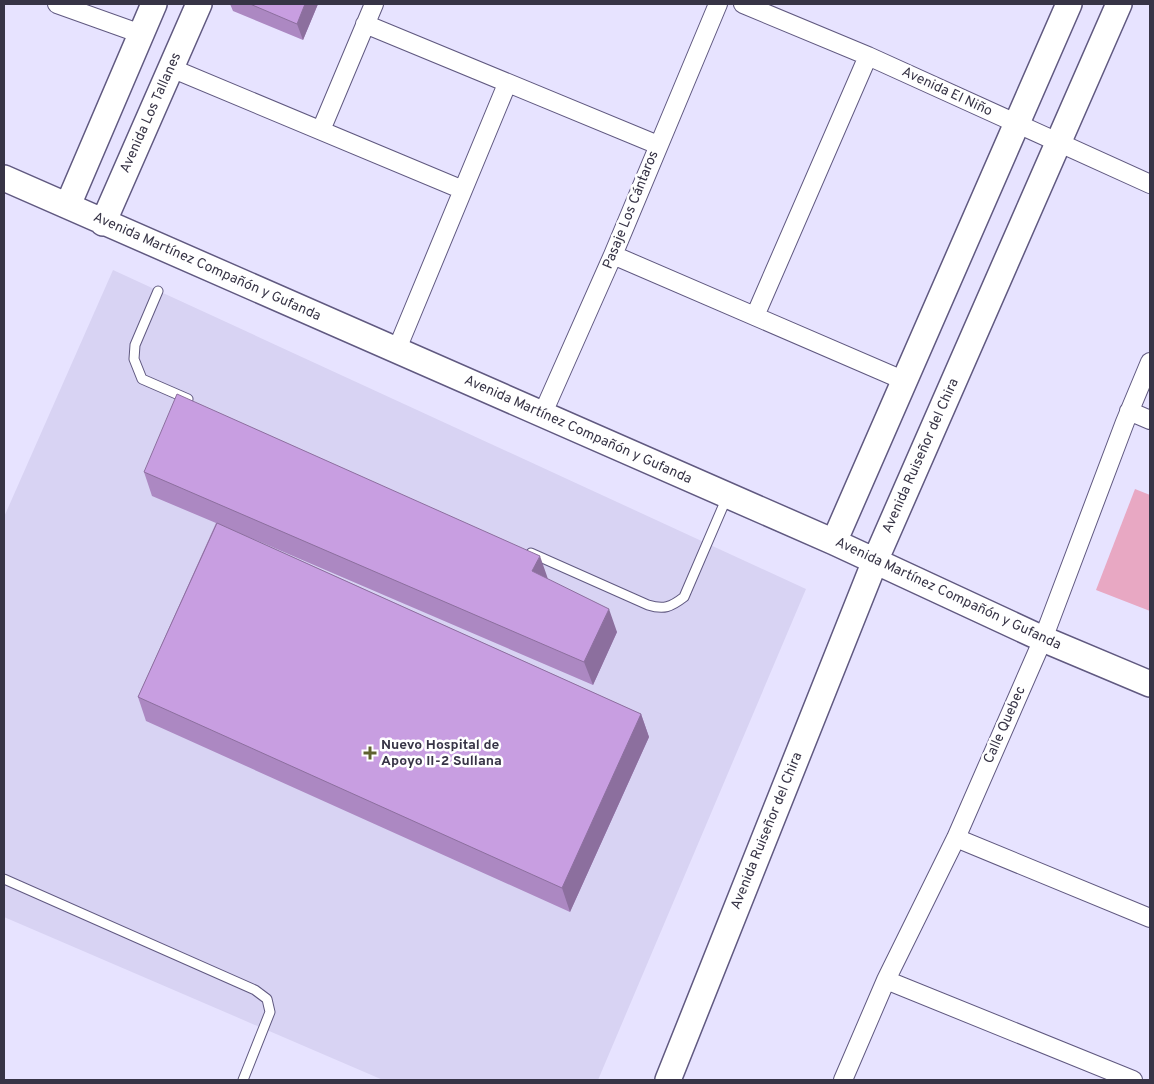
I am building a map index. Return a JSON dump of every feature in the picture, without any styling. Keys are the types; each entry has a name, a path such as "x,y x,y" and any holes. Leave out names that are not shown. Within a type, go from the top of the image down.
{"street":[{"path":"57,4 141,34"},
{"path":"68,205 154,4"},
{"name":"Avenida Los Tallanes","path":"103,223 199,4"},
{"path":"321,130 374,4"},
{"name":"Pasaje Los Cántaros","path":"542,415 613,255 718,4"},
{"name":"Avenida El Niño","path":"743,4 868,56 1150,184"},
{"path":"834,542 1069,4"},
{"name":"Avenida Ruiseñor del Chira","path":"668,1080 875,561 1119,4"},
{"path":"365,24 658,145"},
{"path":"755,316 868,56"},
{"path":"171,68 463,190"},
{"path":"397,350 507,84"},
{"name":"Avenida Martínez Compañón y Gufanda","path":"4,178 834,542 1043,639 1150,684"},
{"path":"613,255 905,381"},
{"name":"Calle Quebec","path":"843,1080 886,980 956,838 1043,639 1129,411 1150,362"},
{"path":"1129,411 1150,420"},
{"path":"956,838 1150,918"},
{"path":"886,980 1133,1080"}],"lane":[{"path":"158,291 135,346 134,359 142,379 196,403"},
{"path":"521,549 648,605 661,609 671,607 684,597 728,496"},
{"path":"4,879 255,990 267,999 270,1012 243,1080"}],"shaded area":[{"name":"Nuevo Hospital de Apoyo II-2 Sullana","path":"113,270 806,589 598,1080 383,1080 4,917 4,517"},
{"path":"1135,489 1150,495 1150,611 1096,590"}],"building":[{"path":"250,4 305,4 297,24"},
{"path":"177,394 540,556 532,571 609,609 584,662 144,472"},
{"path":"217,523 641,714 562,888 138,697"}],"place":[{"name":"Nuevo Hospital de Apoyo II-2 Sullana","path":"370,753"}]}
